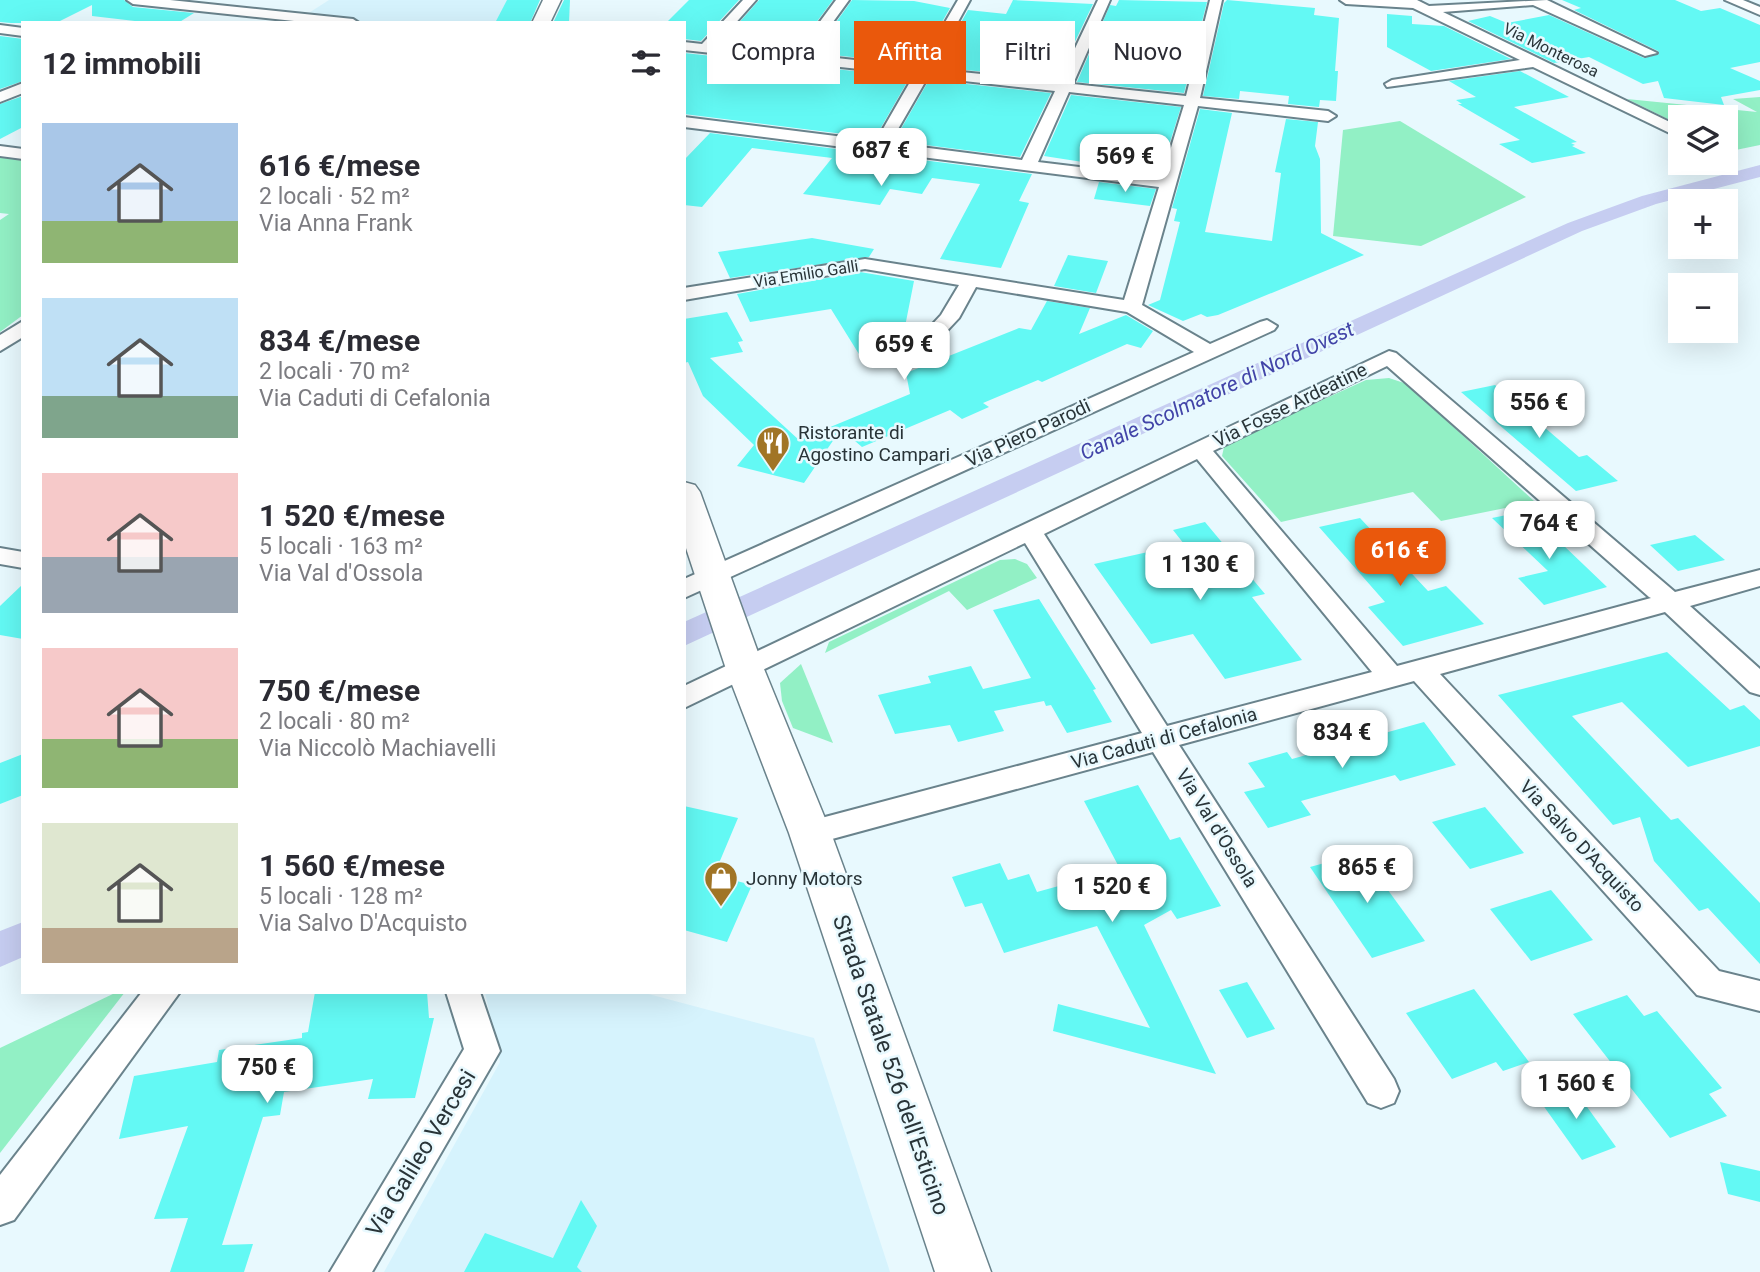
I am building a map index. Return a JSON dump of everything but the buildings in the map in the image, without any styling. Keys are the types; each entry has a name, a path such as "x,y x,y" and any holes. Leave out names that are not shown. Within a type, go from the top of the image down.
{"street":[{"path":"133,0 181,2 337,21"},
{"path":"542,21 552,0"},
{"path":"686,46 706,48 750,0"},
{"path":"828,21 844,0"},
{"path":"952,21 964,0"},
{"path":"1028,165 1104,0"},
{"path":"1132,307 1192,102 1216,0"},
{"path":"1346,0 1415,4 1538,1 1650,53"},
{"path":"1731,0 1760,12"},
{"path":"157,17 181,2"},
{"name":"Via Monterosa","path":"1415,4 1668,127"},
{"path":"0,29 21,32"},
{"path":"1392,84 1537,62"},
{"path":"966,77 1328,116"},
{"path":"881,146 915,84"},
{"path":"0,87 21,88"},
{"path":"0,98 21,88"},
{"path":"686,122 1168,183"},
{"path":"0,151 21,154"},
{"name":"Via Emilio Galli","path":"686,294 864,264 1132,307 1207,351"},
{"path":"937,330 949,318 970,281"},
{"name":"Via Piero Parodi","path":"704,583 1207,351 1267,326"},
{"path":"0,345 21,329"},
{"path":"0,345 21,348"},
{"name":"Via Fosse Ardeatine","path":"686,697 743,660 1030,531 1389,357 1671,602 1760,685"},
{"name":"Via Salvo D'Acquisto","path":"1200,449 1406,673 1709,984 1760,996"},
{"path":"686,501 704,583"},
{"name":"Via Val d'Ossola","path":"1030,531 1381,1091"},
{"path":"0,556 21,560"},
{"name":"Via Caduti di Cefalonia","path":"810,833 1760,578"},
{"name":"Strada Statale 526 dell'Esticino","path":"704,583 743,660 810,833 963,1272"},
{"path":"0,1206 161,994"},
{"name":"Via Galileo Vercesi","path":"350,1272 482,1051 464,994"}],"shaded area":[{"path":"329,0 529,0 525,21 352,21 304,16"},
{"path":"485,994 649,994 814,1038 890,1272 384,1272 500,1062"}],"green space":[{"path":"1760,97 1760,145 1738,150 1738,110 1757,112 1733,99"},
{"path":"1627,99 1687,105 1668,105 1668,119"},
{"path":"1400,121 1526,197 1421,246 1333,236 1343,130"},
{"path":"0,157 21,160 21,316 0,332 0,220 9,214 0,213"},
{"path":"1389,378 1407,384 1535,502 1441,521 1413,492 1281,522 1222,456 1224,447 1232,441 1366,380"},
{"path":"1015,559 1027,564 1037,578 967,610 949,591 825,653 829,642 1000,560"},
{"path":"801,664 833,743 793,728 782,701 780,683"},
{"path":"113,994 123,994 0,1153 0,1048"}],"waterway":[{"name":"Canale Scolmatore di Nord Ovest","path":"686,634 1575,227 1649,200 1760,171"},
{"name":"Canale Scolmatore di Nord Ovest","path":"0,949 21,940"}],"place":[{"name":"Ristorante di Agostino Campari","path":"773,473"},
{"name":"Jonny Motors","path":"721,908"}]}
